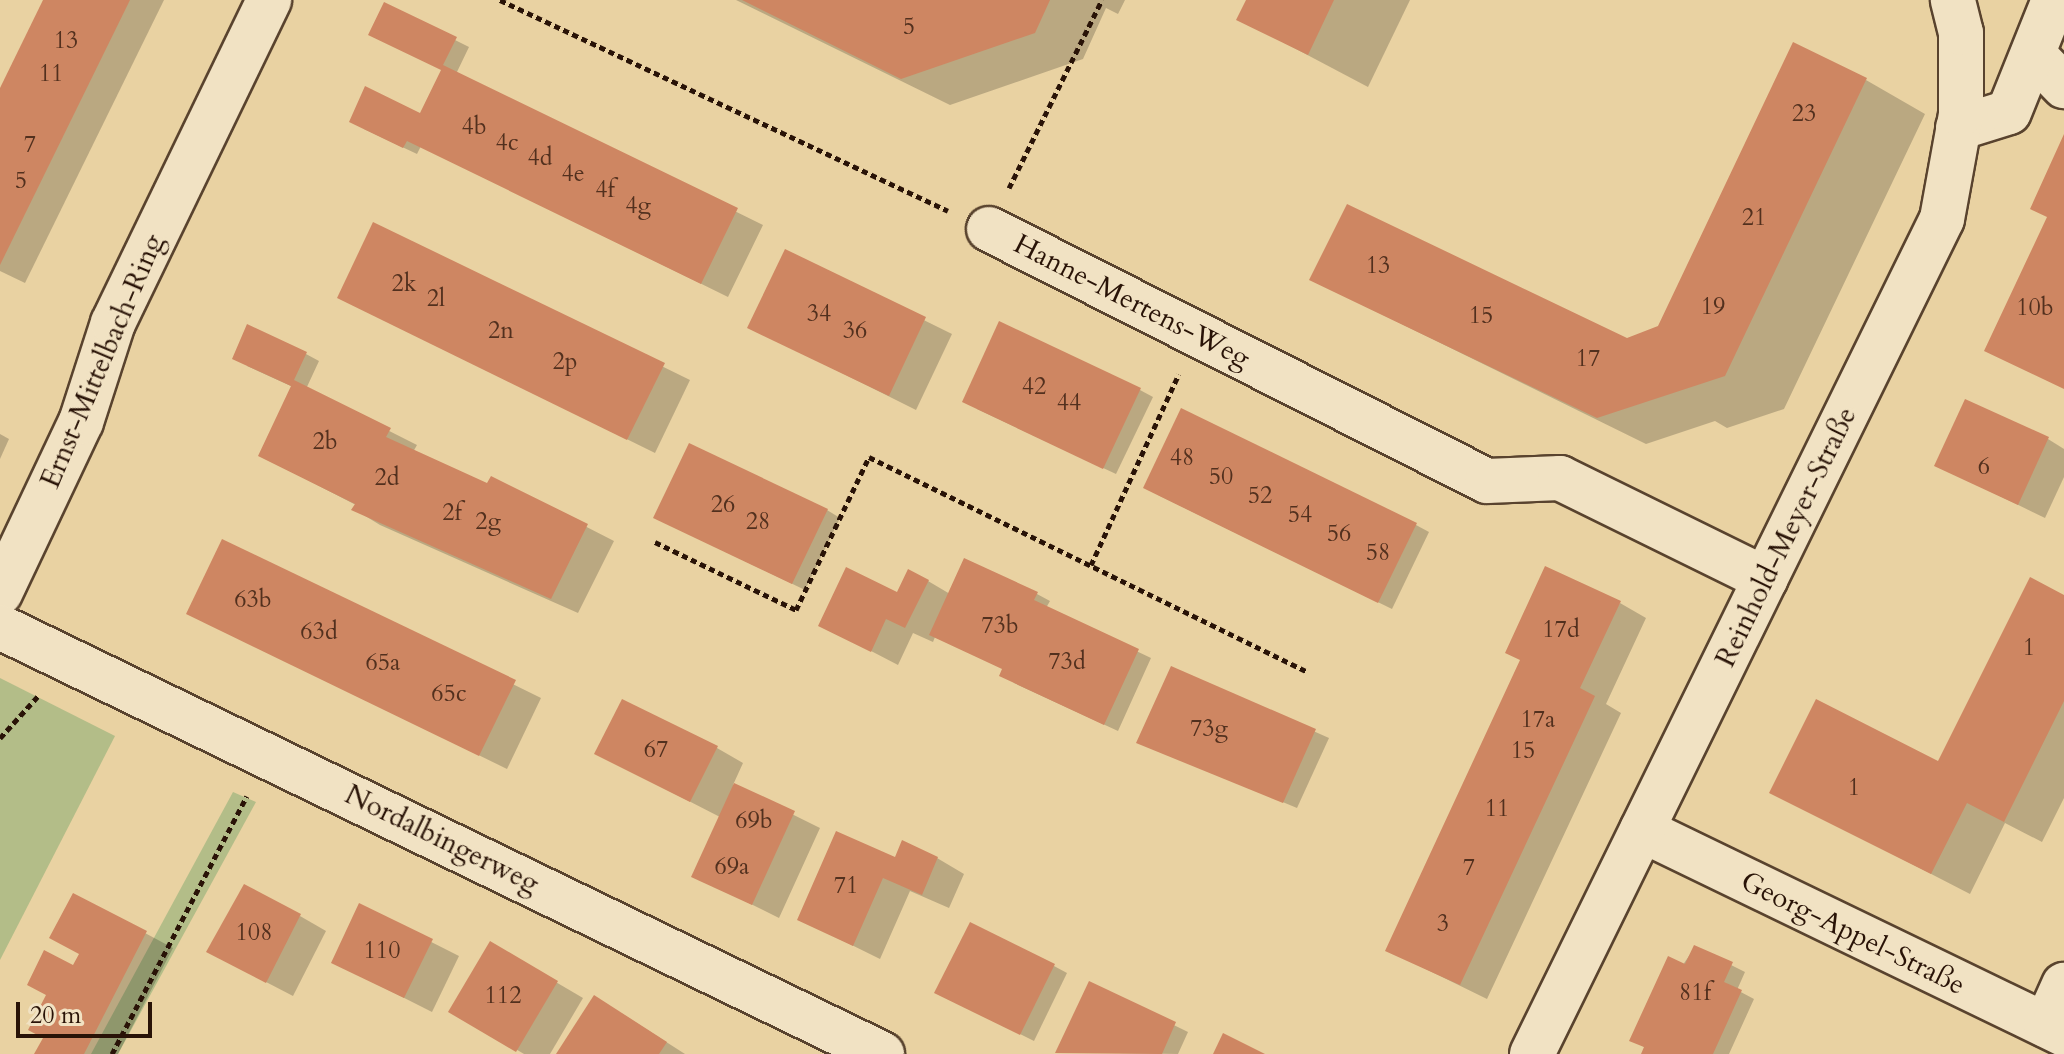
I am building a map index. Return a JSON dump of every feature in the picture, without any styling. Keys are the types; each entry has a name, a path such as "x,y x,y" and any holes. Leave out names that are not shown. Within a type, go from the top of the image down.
{"street":[{"name":"Ernst-Mittelbach-Ring","path":"0,593 81,422 113,323 269,0"},
{"name":"Reinhold-Meyer-Straße","path":"1532,1054 1942,219 1958,128 1961,33 1953,0"},
{"path":"1958,128 2009,112 2054,0"},
{"path":"2033,54 2064,86"},
{"name":"Hanne-Mertens-Weg","path":"989,229 1487,481 1560,478 1765,579"},
{"name":"Nordalbingerweg","path":"0,627 882,1054"},
{"name":"Georg-Appel-Straße","path":"1642,830 2055,1030"},
{"path":"2055,1030 2064,985"}],"path":[{"name":"Hanne-Mertens-Weg","path":"500,0 989,229"},
{"path":"989,229 1102,0"},
{"path":"1091,565 1197,334"},
{"path":"655,542 796,610 869,457 1306,671"},
{"path":"0,738 69,662"},
{"path":"112,1054 269,755"}],"green space":[{"path":"0,678 115,736 0,960"},
{"path":"233,792 256,802 118,1054 91,1054"}],"building":[{"path":"43,0 130,0 0,265 0,88"},
{"path":"742,0 1050,0 1035,33 901,79"},
{"path":"1246,0 1334,0 1308,55 1236,20"},
{"path":"384,2 457,37 443,65 738,208 701,284 407,141 403,148 349,122 365,86 420,113 441,70 368,35"},
{"path":"1793,42 1867,78 1725,376 1597,418 1309,280 1347,204 1627,338 1658,326"},
{"path":"2064,134 2064,389 1984,351 2047,217 2030,209"},
{"path":"373,222 665,363 627,440 337,298"},
{"path":"785,249 926,317 889,396 747,328"},
{"path":"999,321 1141,388 1103,469 962,402"},
{"path":"247,324 307,352 294,380 391,428 386,437 487,483 491,476 588,524 551,599 351,510 355,504 258,456 291,386 232,359"},
{"path":"1965,399 2049,437 2018,505 1934,466"},
{"path":"1181,408 1417,523 1378,603 1143,488"},
{"path":"689,443 828,509 792,584 653,518"},
{"path":"222,539 516,680 479,756 186,614"},
{"path":"964,558 1038,592 1034,600 1139,649 1104,725 999,676 1002,669 929,635"},
{"path":"1545,566 1621,601 1580,688 1595,696 1460,985 1385,951 1520,660 1505,653"},
{"path":"846,567 897,592 908,569 929,580 905,628 886,619 871,652 818,626"},
{"path":"2030,577 2064,595 2064,701 2004,822 1967,803 1931,874 1769,793 1816,699 1938,761"},
{"path":"1171,666 1316,729 1283,803 1136,743"},
{"path":"622,699 718,746 690,802 594,754"},
{"path":"734,783 795,811 752,905 691,877"},
{"path":"836,831 895,857 902,840 938,857 922,895 883,878 853,946 797,920"},
{"path":"244,884 301,914 266,983 206,952"},
{"path":"73,893 147,931 84,1054 34,1054 43,1038 28,1030 46,995 27,985 44,950 73,965 79,954 49,938"},
{"path":"359,903 433,939 404,998 331,963"},
{"path":"970,922 1055,964 1020,1035 934,993"},
{"path":"490,941 558,981 516,1052 448,1012"},
{"path":"1694,945 1733,962 1724,982 1742,990 1713,1054 1641,1054 1644,1047 1629,1041 1668,956 1685,964"},
{"path":"1089,981 1176,1022 1162,1054 1055,1053"},
{"path":"594,995 667,1042 659,1054 556,1054"},
{"path":"1223,1033 1265,1054 1213,1054"}]}
